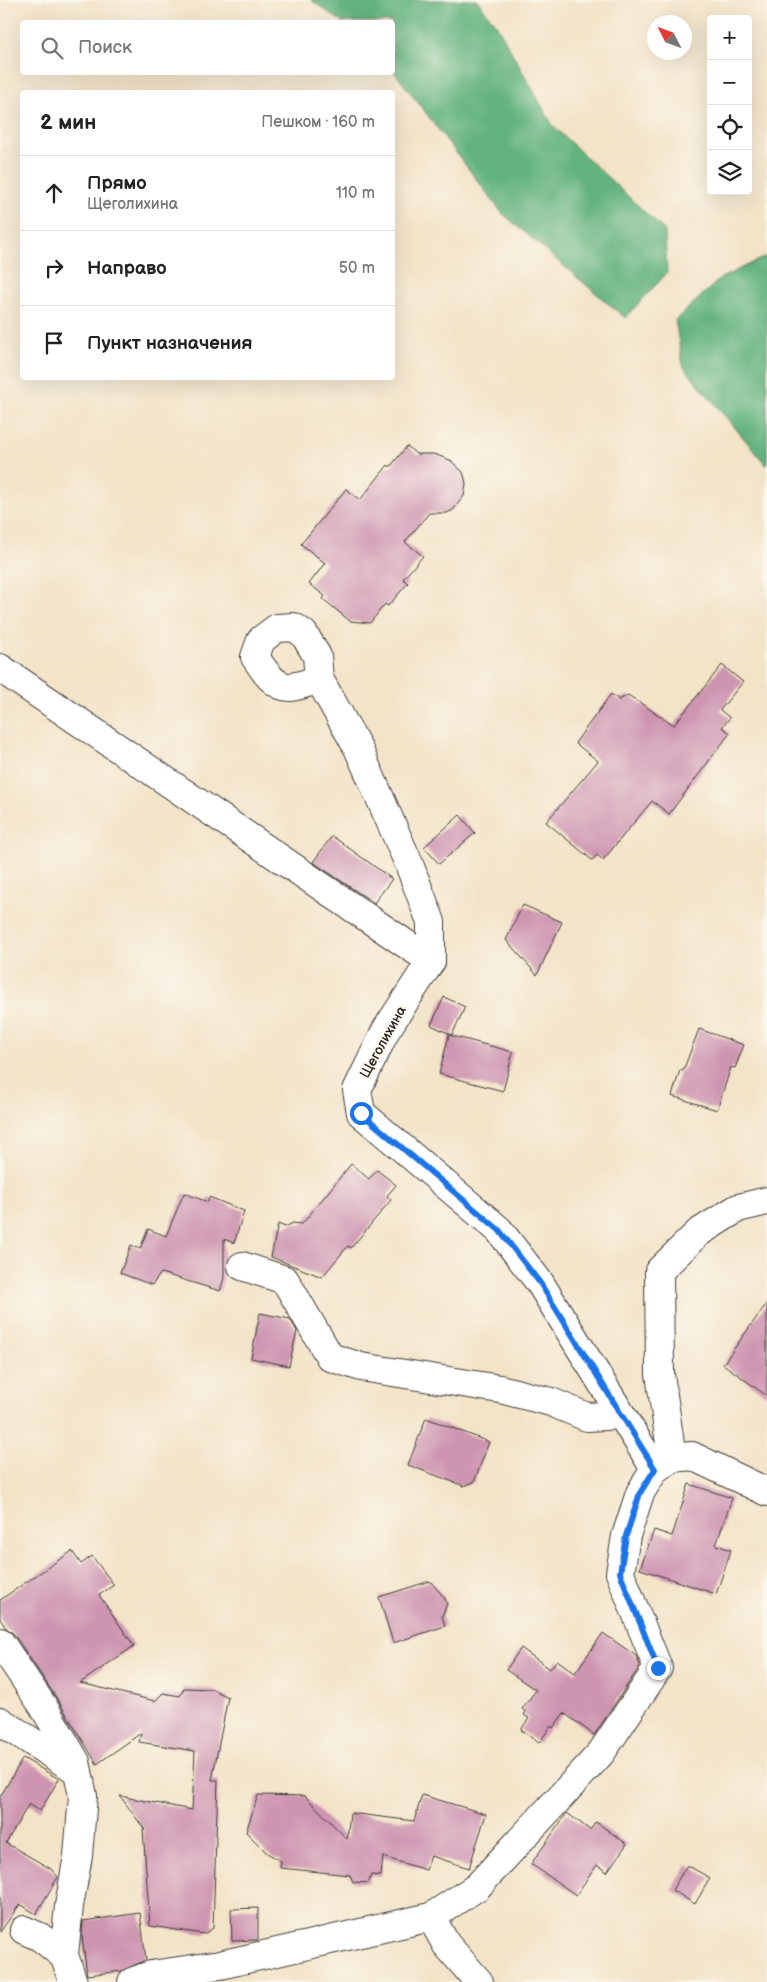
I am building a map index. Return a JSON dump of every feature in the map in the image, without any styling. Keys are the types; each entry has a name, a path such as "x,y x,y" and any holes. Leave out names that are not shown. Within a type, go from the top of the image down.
{"street":[{"path":"0,668 431,961"},
{"path":"319,680 358,748 409,864 431,922 431,961"},
{"name":"Щеголихина","path":"431,961 386,1030 357,1090 361,1113 499,1230 540,1283 622,1415 663,1463"},
{"path":"663,1463 659,1271 698,1233 738,1208 767,1200"},
{"path":"242,1266 285,1280 330,1357 361,1367 500,1389 552,1402 586,1416 622,1415"},
{"path":"132,1982 151,1975 220,1965 430,1917 477,1887 601,1753 658,1668 620,1573 626,1536 640,1493 663,1463 692,1456 767,1492"},
{"path":"0,1642 43,1706 76,1762 78,1771 83,1796 78,1856 69,1906 64,1956 73,1982"},
{"path":"0,1721 78,1771"},
{"path":"430,1917 446,1944 479,1982"},
{"path":"24,1930 40,1937 64,1956"}],"green space":[{"path":"311,0 477,0 497,26 553,126 665,231 667,273 625,318 502,213 395,73 395,20 339,20"},
{"path":"767,256 767,466 683,366 675,320 721,278"}],"building":[{"path":"407,446 416,454 434,454 450,460 463,472 466,484 464,496 453,510 447,513 429,513 405,542 423,556 403,579 408,583 388,606 385,604 370,623 350,621 323,599 325,596 309,584 325,563 301,544 346,489 360,500 388,465 390,467"},
{"path":"722,665 743,682 720,710 730,718 722,727 730,733 669,814 652,801 603,860 597,855 592,860 546,822 598,761 575,743 611,694 619,700 628,695 674,725"},
{"path":"460,815 475,833 439,864 424,847"},
{"path":"332,836 392,879 374,903 313,862"},
{"path":"523,905 562,922 537,975 506,940"},
{"path":"444,997 465,1007 452,1035 431,1025"},
{"path":"699,1029 744,1045 735,1068 731,1067 717,1110 672,1096 680,1070 683,1071"},
{"path":"449,1035 513,1052 503,1091 439,1074"},
{"path":"351,1164 369,1179 377,1170 396,1185 387,1196 391,1200 351,1248 348,1246 322,1277 271,1257 278,1224 285,1227 293,1223 302,1224"},
{"path":"184,1193 208,1202 209,1197 244,1211 234,1243 224,1239 224,1278 220,1291 161,1273 152,1285 120,1273 131,1245 140,1249 148,1229 166,1236"},
{"path":"767,1303 767,1396 723,1364"},
{"path":"260,1313 290,1319 297,1331 289,1366 251,1358"},
{"path":"426,1418 489,1442 474,1482 464,1486 408,1465"},
{"path":"689,1484 732,1498 716,1545 731,1550 716,1594 640,1569 654,1530 672,1536"},
{"path":"72,1551 81,1564 92,1556 114,1585 99,1595 134,1646 80,1683 155,1701 163,1693 180,1696 184,1688 212,1689 228,1697 212,1780 218,1780 213,1928 204,1934 150,1926 143,1829 145,1830 120,1796 192,1810 195,1751 139,1742 141,1733 97,1764 56,1697 13,1633 6,1628 0,1619 0,1600"},
{"path":"430,1581 444,1597 447,1604 442,1616 445,1626 393,1643 379,1597"},
{"path":"603,1633 636,1656 640,1666 594,1735 564,1713 553,1728 551,1726 539,1743 521,1730 529,1718 524,1715 526,1712 522,1709 536,1690 506,1670 521,1648 550,1669 557,1660 575,1673"},
{"path":"23,1758 59,1779 40,1811 29,1804 6,1843 51,1869 58,1877 36,1914 20,1904 0,1932 0,1797"},
{"path":"258,1795 305,1796 347,1839 350,1813 414,1821 422,1795 486,1814 469,1868 431,1856 426,1870 383,1857 381,1876 371,1875 368,1883 353,1882 350,1875 280,1868 281,1861 267,1853 246,1832"},
{"path":"567,1813 590,1830 596,1822 627,1844 607,1872 597,1865 576,1895 531,1864"},
{"path":"687,1865 710,1878 695,1904 672,1890"},
{"path":"258,1908 258,1940 232,1941 231,1909"},
{"path":"140,1913 146,1960 122,1971 87,1975 82,1936 83,1921"}],"route":[{"path":"361,1113 499,1230 540,1283 655,1469 640,1493 626,1536 620,1573 658,1668"}]}
